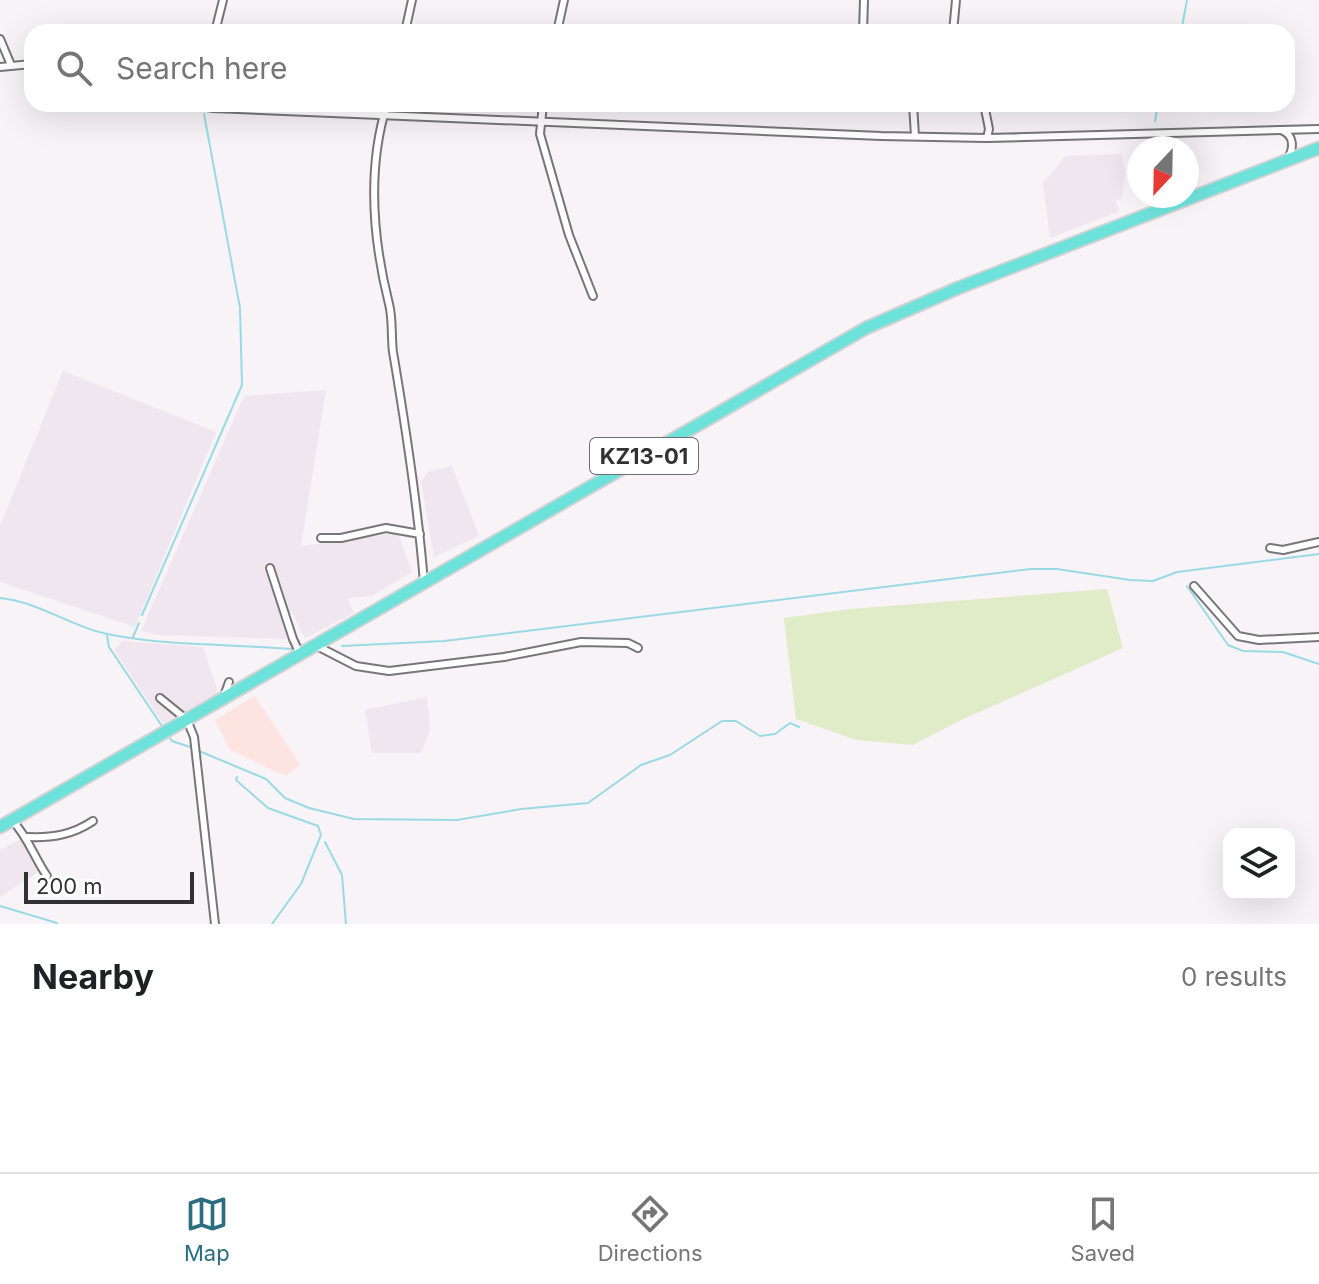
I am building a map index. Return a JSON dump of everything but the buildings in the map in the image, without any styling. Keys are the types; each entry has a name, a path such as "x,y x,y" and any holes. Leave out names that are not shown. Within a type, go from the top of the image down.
{"highway":[{"name":"KZ13-01","path":"0,827 866,328 958,288 1319,148"}],"street":[{"path":"217,24 223,0"},
{"path":"407,24 412,0"},
{"path":"559,24 564,0"},
{"path":"863,24 864,0"},
{"path":"954,24 956,0"},
{"path":"0,39 11,65"},
{"path":"0,67 24,64"},
{"path":"328,112 987,138 1319,129"},
{"path":"384,112 374,172 379,251 390,304 424,583"},
{"path":"542,112 540,134 569,235 593,296"},
{"path":"914,112 915,136"},
{"path":"986,112 989,129 987,138"},
{"path":"1280,130 1289,135 1292,142 1287,160"},
{"path":"321,538 341,538 386,528 420,534"},
{"path":"1270,548 1283,550 1319,542"},
{"path":"270,568 301,656"},
{"path":"1194,586 1238,636 1259,640 1319,637"},
{"path":"283,636 293,639"},
{"path":"317,646 356,666 389,671 504,657 581,642 628,643 638,648"},
{"path":"223,699 229,682"},
{"path":"160,698 187,720 195,743 215,924"},
{"path":"12,820 28,837 35,858 47,876"},
{"path":"28,837 62,835 78,831 93,821"}],"shaded area":[{"path":"1122,154 1125,173 1122,198 1115,202 1120,211 1050,238 1043,183 1066,156"},
{"path":"63,371 216,432 135,627 0,582 0,526"},
{"path":"326,390 301,546 398,533 412,572 371,596 347,598 354,613 305,638 291,611 286,639 158,635 141,631 244,396"},
{"path":"452,466 479,536 434,557 421,482 428,472"},
{"path":"122,641 203,647 218,693 163,723 114,650"},
{"path":"255,696 300,765 286,776 230,750 215,720"},
{"path":"427,697 430,730 421,753 372,753 365,710"},
{"path":"21,839 40,871 0,897 0,850"}],"green space":[{"path":"1107,589 1123,648 959,721 913,745 857,740 796,719 784,618 850,609"}],"waterway":[{"path":"1182,24 1187,0"},
{"path":"1155,121 1157,112"},
{"path":"142,615 242,385 240,308 204,114"},
{"path":"342,646 444,641 1031,569 1057,569 1153,581 1177,572 1319,554"},
{"path":"1187,586 1228,645 1243,651 1283,652 1319,664"},
{"path":"0,598 29,604 98,632 134,639 292,649"},
{"path":"133,637 139,623"},
{"path":"107,636 109,647 164,729"},
{"path":"199,751 266,779 285,798 309,808 354,819 457,820 521,809 588,803 641,765 670,755 722,721 736,721 760,736 775,734 790,723 799,727"},
{"path":"170,738 193,748"},
{"path":"237,777 236,780 268,808 318,826 321,835 301,884 272,924"},
{"path":"325,842 342,875 346,924"},
{"path":"0,906 57,923"}]}
